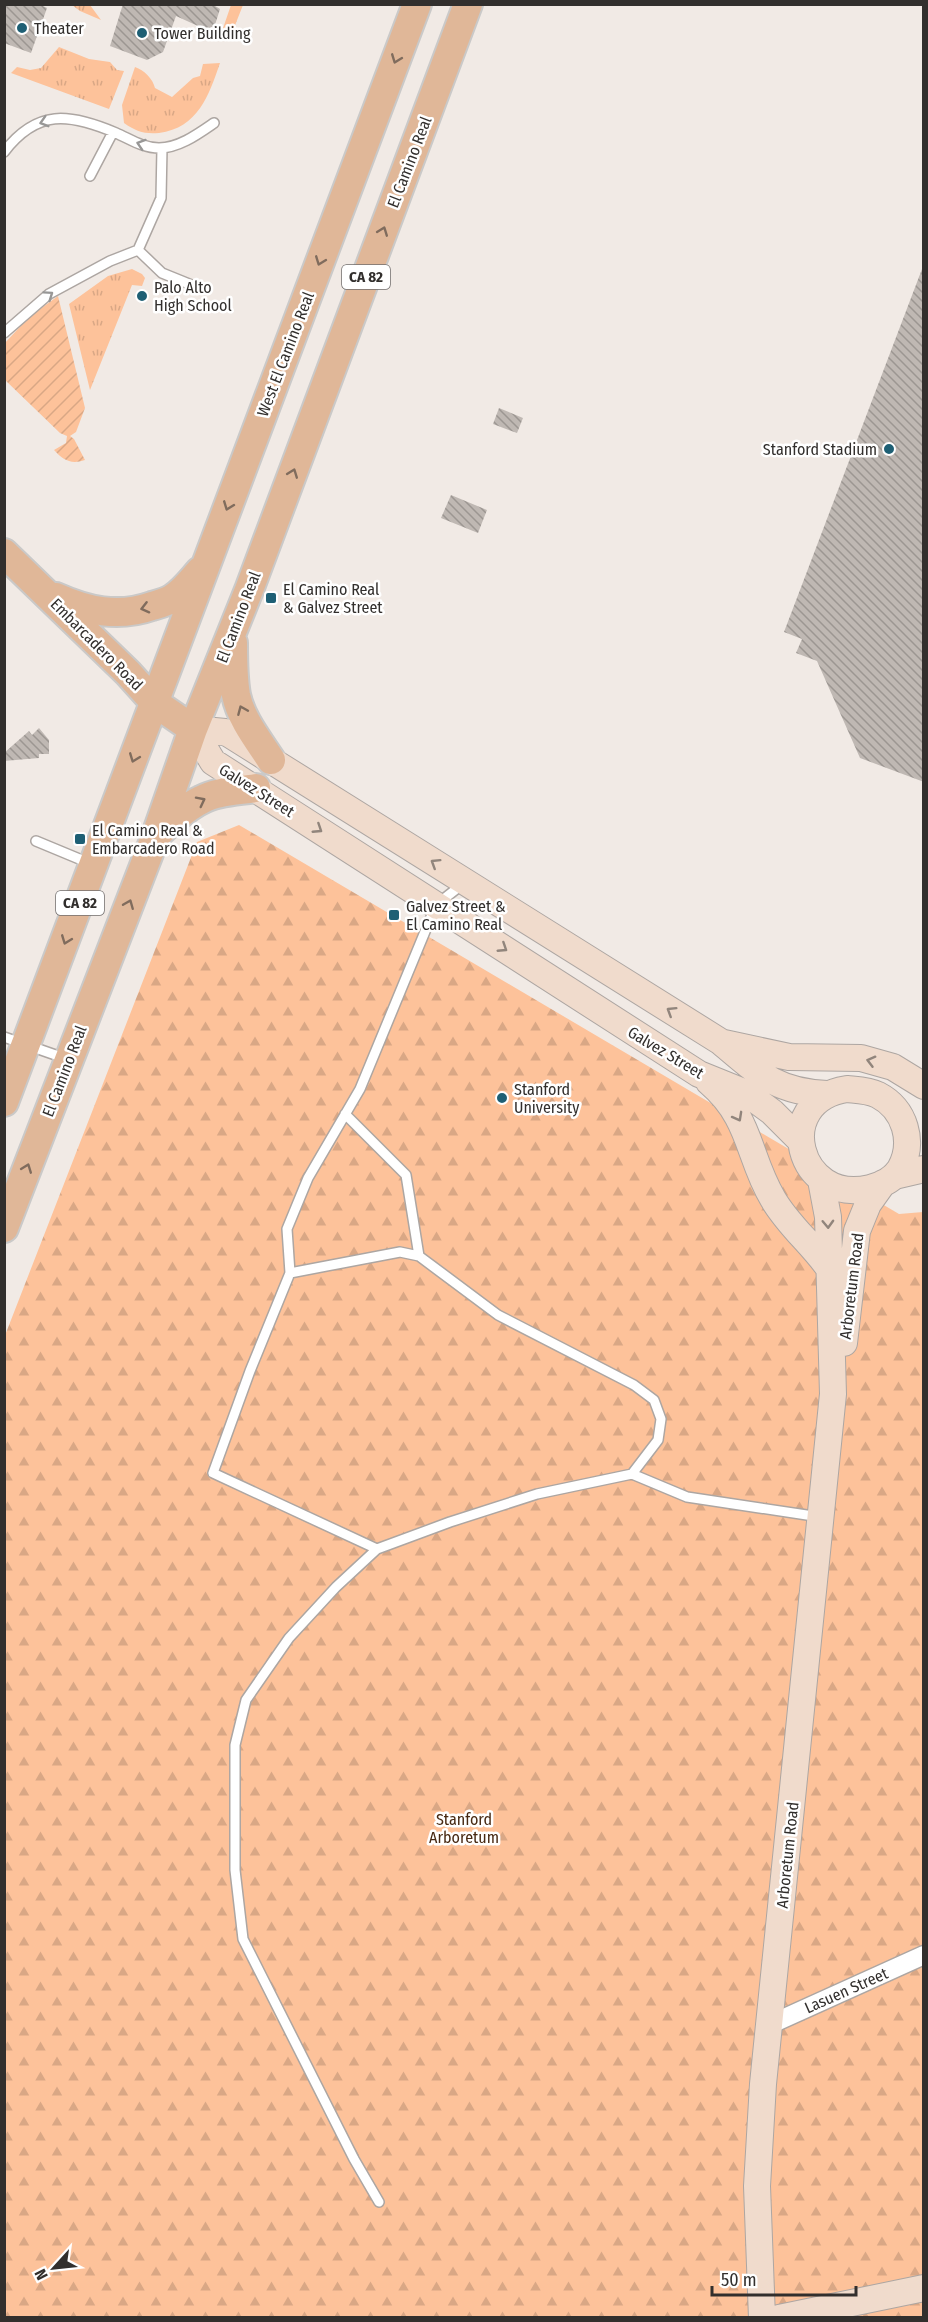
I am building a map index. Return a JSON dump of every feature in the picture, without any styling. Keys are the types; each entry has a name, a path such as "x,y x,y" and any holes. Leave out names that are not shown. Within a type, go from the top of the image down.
{"main road":[{"name":"West El Camino Real","path":"155,704 417,4"},
{"name":"El Camino Real","path":"4,1228 156,835 193,729 232,633 468,4"},
{"name":"Embarcadero Road","path":"4,553 128,673 155,704 193,729"},
{"path":"46,592 74,605 102,612 136,610 172,599 207,562"},
{"path":"232,633 238,703 243,716 271,760"},
{"name":"CA 82","path":"4,1102 15,1041 94,865 155,704"},
{"name":"Galvez Street","path":"193,729 225,732 271,760 721,1042 762,1077 807,1094 827,1094"},
{"name":"Galvez Street","path":"193,729 213,762 699,1074 746,1093 772,1112 800,1140"},
{"path":"156,835 201,799 256,788"},
{"path":"721,1042 789,1057 861,1058 893,1067 924,1086"},
{"path":"699,1074 723,1094 735,1110 747,1133 772,1198 791,1226 816,1249 828,1268"},
{"path":"889,1180 905,1157 914,1127 878,1095 867,1091 847,1089 827,1094 814,1104 801,1126 800,1140 808,1163 821,1180 840,1189 861,1190 924,1169"},
{"name":"Arboretum Road","path":"762,2318 757,2186 769,2025 833,1394 828,1217 821,1180"},
{"name":"Arboretum Road","path":"833,1394 841,1368 857,1231 868,1204 889,1180"},
{"path":"779,2318 924,2288"}],"street":[{"name":"Lasuen Street","path":"769,2025 924,1955"}],"lane":[{"path":"4,152 20,134 39,122 58,118 75,119 142,145 162,147 190,139 214,123"},
{"path":"90,176 113,132"},
{"path":"4,333 49,294 110,261 138,250 160,198 162,147"},
{"path":"138,250 162,273 199,288"},
{"path":"36,841 94,865"},
{"path":"377,1549 213,1473 250,1371 290,1273 287,1230 308,1178 360,1089 436,905 465,882"},
{"path":"15,1041 68,1059"},
{"path":"345,1114 406,1175 419,1256"},
{"path":"290,1273 400,1252 419,1256 498,1315 634,1385 654,1400 661,1419 658,1440 632,1474"},
{"path":"379,2202 354,2159 243,1939 235,1870 235,1745 246,1700 289,1638 336,1587 377,1549 450,1522 537,1494 632,1474 687,1497 822,1517"}],"green space":[{"path":"72,5 90,5 101,20 80,11"},
{"path":"231,5 243,5 230,38 221,34"},
{"path":"59,47 89,59 110,62 117,70 124,71 109,109 11,73 17,67 30,70 41,68"},
{"path":"220,63 200,108 183,124 172,130 149,133 141,132 124,123 122,105 135,67 148,75 155,88 172,97 193,78 200,76 203,64"},
{"path":"132,269 145,278 142,286 132,285 90,390 69,304 108,276"},
{"path":"58,296 85,408 76,432 70,436 74,439 85,460 76,462 64,459 54,450 66,443 67,436 60,433 5,380 4,344 29,317"},
{"name":"Stanford Arboretum","path":"239,825 899,1214 923,1212 923,2317 5,2317 4,1338 197,842"}],"building":[{"name":"Theater","path":"4,4 39,4 47,8 31,53 4,43"},
{"name":"Tower Building","path":"123,4 212,4 220,9 214,28 211,27 209,31 176,16 163,52 147,60 110,46"},
{"name":"Stanford Stadium","path":"922,269 924,269 924,782 860,758 817,661 796,653 802,639 784,632"},
{"path":"499,408 523,418 517,433 493,424"},
{"path":"451,495 487,510 478,533 441,518"},
{"path":"39,728 49,740 49,754 39,754 39,758 4,761 4,753 29,731 32,735"}],"place":[{"name":"Theater","path":"22,28"},
{"name":"Tower Building","path":"142,33"},
{"name":"Palo Alto High School","path":"142,296"},
{"name":"Stanford Stadium","path":"889,449"},
{"name":"El Camino Real & Galvez Street","path":"271,598"},
{"name":"El Camino Real & Embarcadero Road","path":"80,839"},
{"name":"Galvez Street & El Camino Real","path":"394,915"},
{"name":"Stanford University","path":"502,1098"}]}
